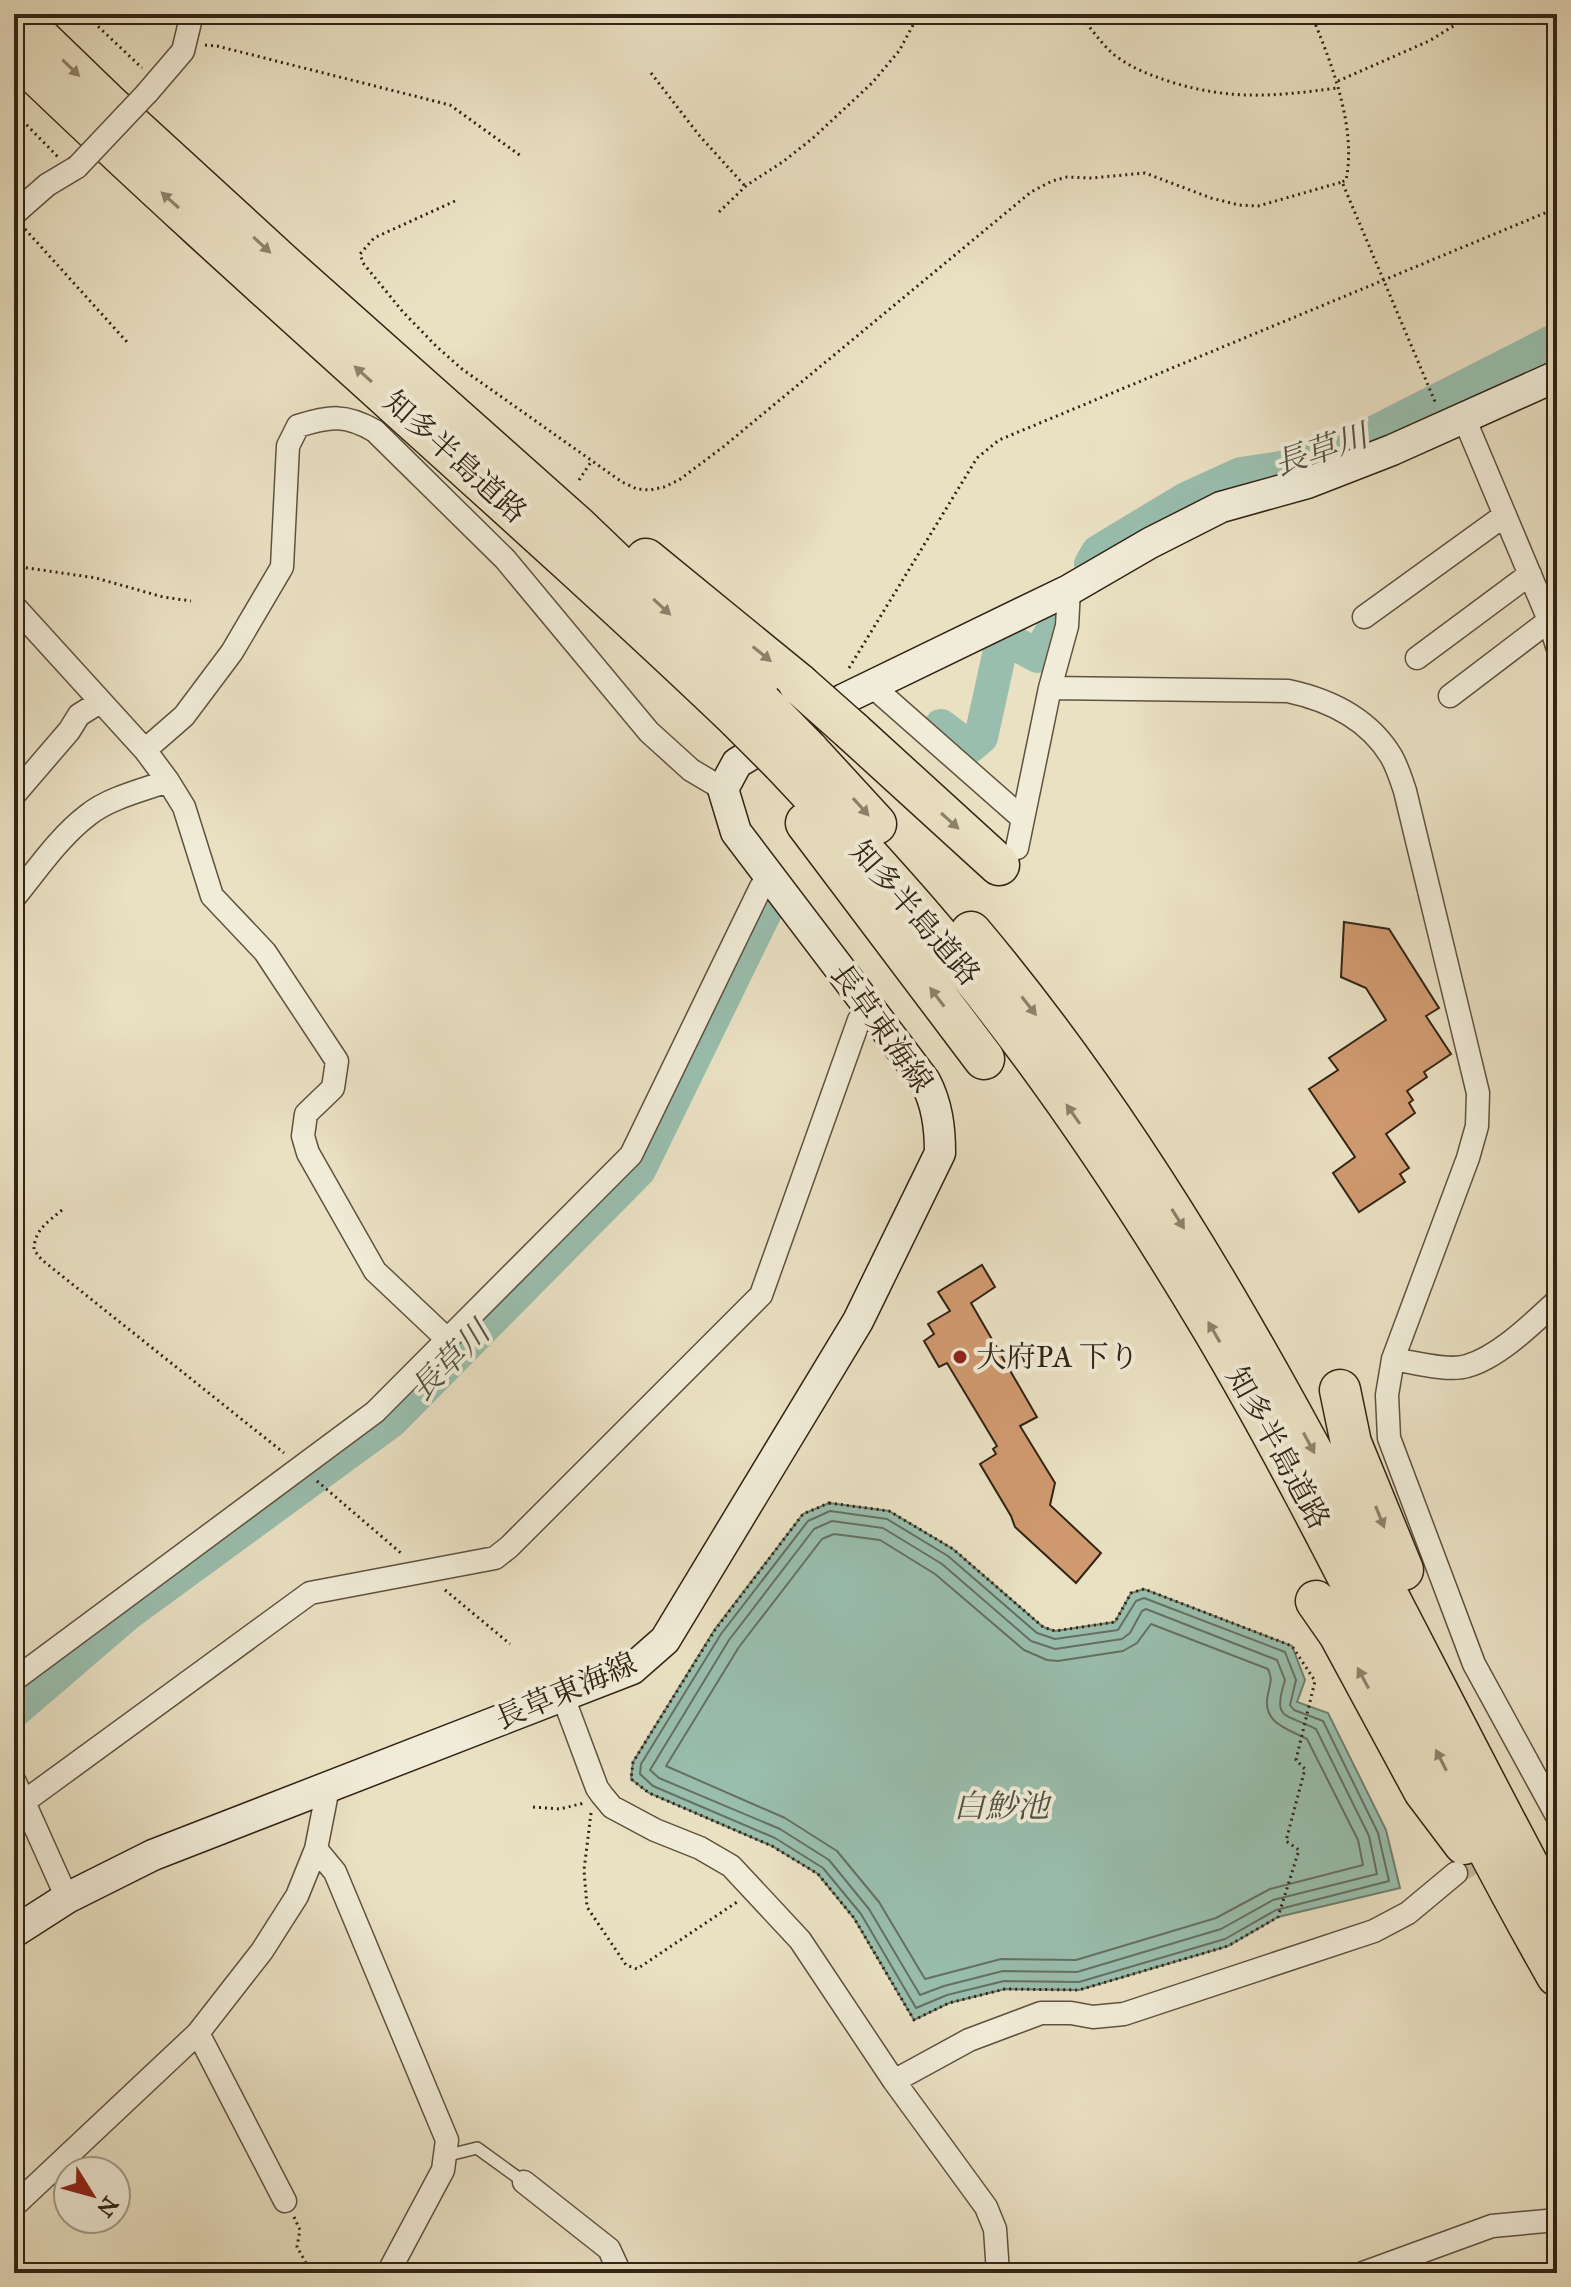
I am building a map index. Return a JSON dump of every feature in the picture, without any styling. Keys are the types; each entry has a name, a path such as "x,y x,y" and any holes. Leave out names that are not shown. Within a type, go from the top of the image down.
{"highway":[{"name":"知多半島道路","path":"15,14 140,133 577,526 739,717 768,769 901,893 966,969 1082,1126 1149,1225 1213,1330 1276,1443 1509,1893 1557,1977"},
{"name":"知多半島道路","path":"14,53 200,227 739,717"},
{"path":"457,419 531,466 799,684 856,705 1008,856"},
{"path":"739,717 768,769 808,825 984,1059"},
{"name":"知多半島道路","path":"768,769 921,874 986,950 1113,1119 1238,1314 1294,1415 1557,1919"},
{"path":"1340,1390 1351,1443 1381,1520 1446,1668 1513,1788 1534,1876"},
{"path":"1316,1601 1339,1634 1424,1791 1518,1914 1557,1977"}],"main road":[{"path":"768,769 737,763 856,705 1221,507 1307,483 1557,376"},
{"name":"長草東海線","path":"14,1932 67,1898 153,1855 632,1669 665,1640 858,1321 940,1153 940,1128 933,1097 925,1081 736,832 768,769"}],"street":[{"path":"16,218 47,185 72,170 183,51 192,14"},
{"path":"145,750 184,716 232,652 282,567 288,446 298,426 320,419 354,419 375,431 505,559 649,732 691,770 768,769"},
{"path":"1455,422 1505,515 1553,622 1557,646"},
{"path":"1364,617 1505,515"},
{"path":"1417,658 1530,574"},
{"path":"1008,856 1022,818 1050,688 1067,626 1069,590"},
{"path":"14,606 145,750 168,781 184,807 212,896 265,952 337,1061 333,1088 306,1114 303,1136 308,1153 375,1271 448,1340"},
{"path":"1450,696 1542,626 1553,622"},
{"path":"1050,688 1288,691 1316,697 1342,708 1369,729 1392,757 1405,791 1478,1093 1477,1126 1468,1158 1393,1359 1387,1395 1389,1438 1474,1664 1551,1819"},
{"path":"14,795 79,715 100,702"},
{"path":"856,705 1022,818"},
{"path":"14,898 87,815 168,781"},
{"path":"14,1680 375,1412 631,1155 761,887 770,877"},
{"path":"25,1801 310,1593 495,1558 509,1547 761,1295 859,1020 871,1010"},
{"path":"1393,1359 1464,1367 1486,1358 1525,1330 1557,1301"},
{"path":"562,1694 597,1788 612,1807 731,1866 800,1940 894,2081 986,2207 995,2229 998,2273"},
{"path":"14,1780 67,1898"},
{"path":"14,2206 198,2033 262,1951 297,1896 316,1849 328,1788"},
{"path":"316,1849 335,1872 447,2140 443,2170 388,2273"},
{"path":"894,2081 969,2040 1041,2013 1093,2017 1124,2014 1374,1931 1408,1913 1456,1873"},
{"path":"198,2033 285,2201"},
{"path":"524,2182 609,2249 620,2273"},
{"path":"1363,2273 1492,2226 1557,2220"}],"lane":[{"path":"445,2156 477,2148 524,2182"}],"path":[{"path":"85,14 151,88"},
{"path":"719,212 745,186 813,138 872,83 904,44 919,14"},
{"path":"1078,14 1102,44 1135,69 1198,90 1255,96 1338,88"},
{"path":"455,201 374,238 360,254 363,263 403,312 462,369 591,462 637,489 650,490 679,480 723,447 1031,192 1052,181 1067,177 1145,173 1211,198 1258,206 1346,180 1348,146 1338,88 1311,14"},
{"path":"1336,82 1429,41 1460,22"},
{"path":"183,51 203,45 217,46 450,105 521,156"},
{"path":"651,73 698,134 745,186"},
{"path":"14,112 72,170"},
{"path":"1342,182 1382,280 1455,422"},
{"path":"856,705 849,667 977,458 999,440 1557,208"},
{"path":"16,218 127,342"},
{"path":"579,480 591,462"},
{"path":"14,566 96,578 163,597 191,601"},
{"path":"62,1210 39,1230 34,1239 34,1250 42,1260 301,1467 510,1644"},
{"path":"829,1503 889,1511 953,1549 1043,1627 1055,1631 1115,1622 1131,1593 1144,1589 1292,1646 1315,1681 1296,1760 1305,1769 1286,1841 1299,1850 1278,1917 1228,1946 1079,1990 1005,1989 949,2003 914,2020 854,1918 818,1874 772,1846 649,1793 631,1779 633,1762 715,1630 803,1514 829,1503"},
{"path":"533,1807 560,1809 592,1803 584,1870 587,1907 626,1965 637,1969 753,1891"},
{"path":"285,2201 300,2230 297,2247 306,2263 306,2273"}],"water":[{"name":"白魦池","path":"829,1503 889,1511 953,1549 1043,1627 1055,1631 1115,1622 1131,1593 1144,1589 1292,1646 1305,1680 1297,1702 1328,1713 1386,1830 1400,1888 1278,1917 1228,1946 1079,1990 1005,1989 949,2003 914,2020 854,1918 818,1874 772,1846 649,1793 631,1779 633,1762 715,1629 803,1514"}],"building":[{"path":"1344,922 1389,929 1439,1008 1426,1016 1451,1054 1424,1072 1427,1077 1407,1091 1413,1100 1409,1103 1415,1113 1386,1134 1409,1168 1400,1174 1405,1182 1359,1212 1333,1173 1355,1157 1309,1089 1338,1070 1329,1058 1386,1020 1366,988 1341,977"},
{"path":"982,1265 995,1287 971,1303 1037,1417 1020,1426 1055,1483 1050,1505 1101,1553 1076,1583 1015,1527 980,1464 996,1454 993,1449 997,1446 947,1363 939,1367 924,1341 934,1334 928,1324 950,1311 938,1292"}],"waterway":[{"name":"長草川","path":"1091,564 1098,552 1186,499 1241,474 1282,468 1348,446 1557,342"},
{"name":"長草川","path":"941,726 969,747 981,737 1003,637 1038,656 1054,628"},
{"name":"長草川","path":"14,1711 127,1614 391,1421 639,1170 767,908"}],"tunnel":[{"path":"1456,1873 1538,1826"}],"place":[{"name":"大府PA 下り","path":"960,1357"}]}
